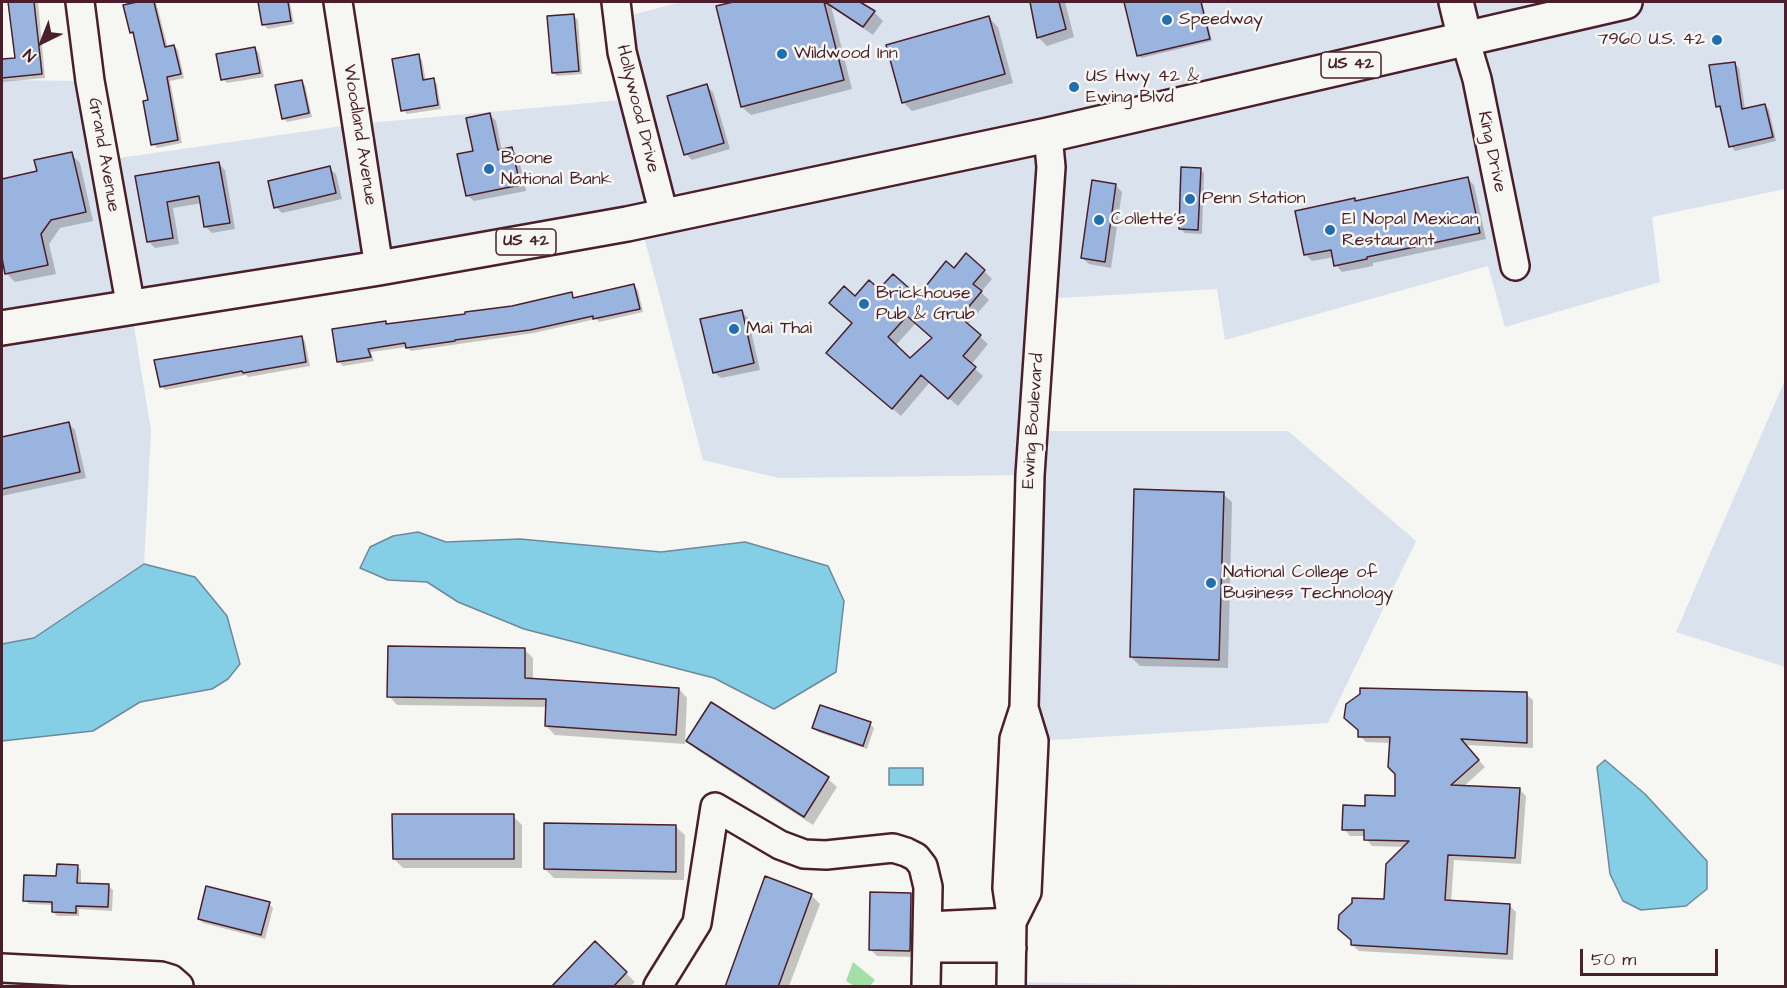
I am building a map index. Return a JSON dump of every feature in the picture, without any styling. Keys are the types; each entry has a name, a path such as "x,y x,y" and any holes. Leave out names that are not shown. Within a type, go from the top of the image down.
{"main road":[{"path":"1456,2 1465,39"},
{"name":"US 42","path":"2,328 380,268 627,224 1048,135 1624,2"}],"street":[{"name":"Grand Avenue","path":"80,2 90,81 131,308"},
{"name":"Woodland Avenue","path":"338,2 380,268"},
{"name":"Hollywood Drive","path":"616,2 622,52 664,215"},
{"name":"King Drive","path":"1465,39 1477,78 1515,266"},
{"name":"Ewing Boulevard","path":"1011,987 1012,935 1027,892 1034,741 1024,708 1030,475 1050,167 1048,135"},
{"path":"658,987 697,923 715,807 780,845 804,854 826,855 893,848 916,857 927,876 926,987"},
{"path":"927,937 1012,935"},
{"path":"2,968 161,976 171,979 179,986"}],"shaded area":[{"path":"681,2 1785,2 1785,189 1652,217 1660,282 1505,327 1488,266 1225,340 1217,289 1042,299 1032,431 1288,431 1416,541 1328,723 1034,741 1030,475 779,478 703,460 640,221 131,308 151,431 144,564 34,638 2,644 2,80 90,81 105,160 357,124 633,99 617,19"},
{"path":"1785,380 1785,667 1676,632"},
{"path":"1011,982 1258,986 1011,986"}],"green space":[{"path":"853,962 875,980 870,986 854,986 846,981"}],"water":[{"path":"418,532 446,542 520,539 661,552 745,542 828,566 844,601 836,672 774,709 714,678 524,629 458,602 427,582 388,580 360,568 370,547 393,536"},
{"path":"144,564 195,577 227,616 240,664 228,679 212,689 140,702 93,731 2,741 2,644 34,638"},
{"path":"1605,760 1645,794 1707,861 1707,889 1686,906 1641,910 1623,901 1610,874 1597,767"},
{"path":"889,768 923,768 923,785 889,785"}],"building":[{"path":"8,2 34,2 42,74 2,78 2,59 15,58"},
{"path":"154,2 165,47 174,45 181,74 167,77 178,140 151,145 143,101 148,100 133,32 130,33 123,5"},
{"path":"258,2 288,2 291,21 262,25"},
{"name":"Wildwood Inn","path":"733,2 824,2 844,80 741,107 716,6"},
{"path":"825,2 860,2 875,11 863,27"},
{"path":"1030,2 1059,2 1066,29 1037,38"},
{"name":"Speedway","path":"1124,2 1201,2 1210,39 1137,56"},
{"path":"574,14 579,71 552,73 547,16"},
{"name":"Wildwood Inn","path":"989,16 1005,74 902,103 886,45"},
{"path":"255,47 260,73 221,80 216,54"},
{"path":"419,54 423,80 434,78 438,105 401,111 392,59"},
{"path":"1735,62 1742,109 1765,104 1773,137 1729,147 1720,106 1716,107 1709,65"},
{"path":"302,80 309,113 282,119 275,85"},
{"path":"707,84 724,143 684,155 667,96"},
{"name":"Boone National Bank","path":"490,113 498,150 512,147 520,185 466,196 457,154 473,151 466,118"},
{"path":"72,152 86,212 51,220 41,234 48,265 5,274 2,258 2,179 37,171 34,160"},
{"path":"219,162 230,223 204,227 199,196 167,202 173,238 147,242 135,176"},
{"path":"330,166 336,193 274,208 268,181"},
{"name":"Penn Station","path":"1181,167 1201,168 1198,230 1179,229"},
{"path":"1468,177 1480,233 1334,266 1331,250 1304,255 1295,211"},
{"path":"1092,180 1116,184 1105,262 1081,258"},
{"path":"966,253 985,270 973,284 982,291 960,317 981,335 963,356 976,367 948,399 921,375 892,409 826,353 852,323 829,303 844,286 855,296 869,280 879,289 893,274 918,296 946,261 954,268","holes":["907,316 932,338 910,358 888,337"]},
{"path":"634,284 640,309 593,319 593,316 530,330 406,348 405,343 368,349 371,357 337,362 332,329 386,321 386,324 465,314 465,312 512,306 572,292 573,298"},
{"path":"742,310 754,363 713,373 700,319"},
{"path":"302,336 306,362 243,373 242,371 160,387 154,360"},
{"path":"69,422 80,472 2,489 2,437"},
{"name":"National College of Business Technology","path":"1134,489 1224,492 1219,660 1130,657"},
{"path":"388,646 525,648 525,678 679,688 676,735 545,726 546,699 387,697"},
{"path":"1360,688 1527,692 1527,743 1461,739 1479,760 1451,785 1520,788 1515,858 1448,855 1445,900 1510,904 1507,954 1351,945 1351,940 1338,929 1339,915 1352,903 1352,898 1384,899 1386,864 1409,841 1364,840 1364,830 1342,830 1343,805 1365,806 1365,795 1395,796 1395,774 1388,767 1390,737 1358,737 1358,730 1344,718 1346,704 1360,694"},
{"path":"711,702 829,777 804,817 686,741"},
{"path":"820,705 871,722 863,746 812,728"},
{"path":"392,814 514,814 514,859 393,859"},
{"path":"544,823 676,825 676,872 544,869"},
{"path":"57,864 78,865 77,883 109,884 108,907 76,906 76,913 52,912 52,902 23,901 24,875 56,876"},
{"path":"765,876 812,894 778,987 725,987"},
{"path":"206,886 270,902 261,935 198,919"},
{"path":"870,892 911,893 910,951 869,950"},
{"path":"595,941 627,972 613,987 551,987"}],"place":[{"name":"Speedway","path":"1167,20"},
{"name":"7960 U.S. 42","path":"1717,40"},
{"name":"Wildwood Inn","path":"782,54"},
{"name":"US Hwy 42 & Ewing Blvd","path":"1074,87"},
{"name":"Boone National Bank","path":"489,169"},
{"name":"Penn Station","path":"1190,199"},
{"name":"Collette’s","path":"1099,220"},
{"name":"El Nopal Mexican Restaurant","path":"1330,230"},
{"name":"Brickhouse Pub & Grub","path":"864,304"},
{"name":"Mai Thai","path":"734,329"},
{"name":"National College of Business Technology","path":"1211,583"}]}
